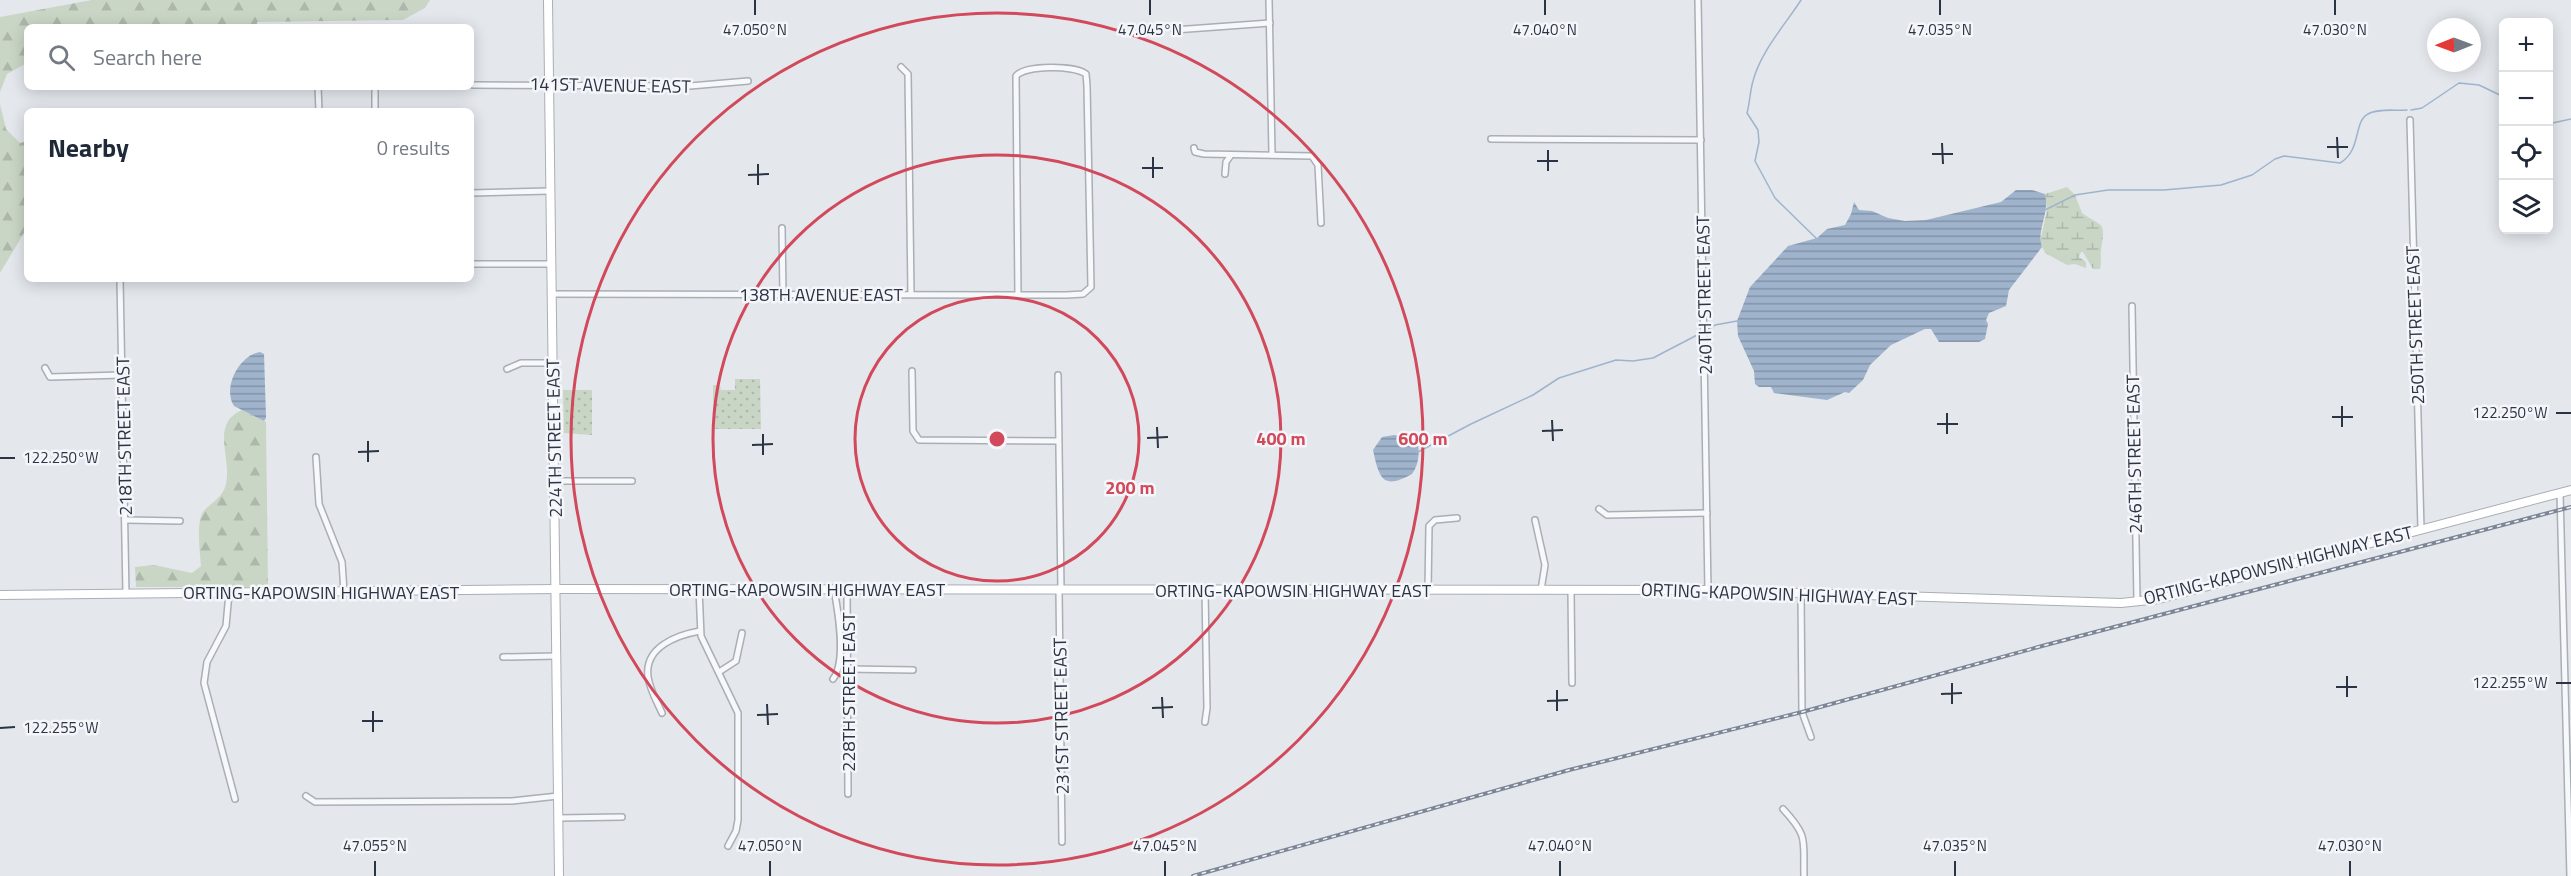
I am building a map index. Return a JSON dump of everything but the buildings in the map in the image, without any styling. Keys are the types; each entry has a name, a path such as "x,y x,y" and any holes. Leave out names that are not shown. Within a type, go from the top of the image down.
{"main road":[{"name":"224TH STREET EAST","path":"548,0 559,876"},
{"name":"ORTING-KAPOWSIN HIGHWAY EAST","path":"0,595 556,589 1708,590 2037,602 2137,601 2159,599 2571,490"}],"street":[{"path":"1269,0 1272,154"},
{"name":"240TH STREET EAST","path":"1698,0 1708,590"},
{"path":"1173,30 1270,23"},
{"path":"901,67 908,74 911,294"},
{"name":"138TH AVENUE EAST","path":"551,294 911,294 1018,295 1078,295 1089,290 1090,246 1087,77 1083,71 1075,68 1025,69 1017,74 1015,79 1018,295"},
{"name":"141ST AVENUE EAST","path":"474,85 549,84 556,87 676,84 690,86 748,81"},
{"path":"318,90 319,108"},
{"path":"375,90 375,108"},
{"name":"250TH STREET EAST","path":"2410,120 2421,529"},
{"path":"1491,139 1701,140"},
{"path":"1194,148 1197,153 1309,155 1314,157 1318,165 1321,223"},
{"path":"1225,174 1226,162 1231,155"},
{"path":"474,193 550,191"},
{"path":"782,228 783,294"},
{"path":"474,264 551,264"},
{"name":"218TH STREET EAST","path":"120,282 126,594"},
{"name":"246TH STREET EAST","path":"2132,306 2137,601"},
{"path":"507,369 521,363 553,363"},
{"path":"45,368 50,377 123,375"},
{"path":"912,371 913,431 918,439 923,441 1058,441"},
{"name":"231ST STREET EAST","path":"1058,375 1062,842"},
{"path":"316,457 319,504 342,562 344,592"},
{"path":"555,481 632,481"},
{"path":"2560,493 2570,876"},
{"path":"1599,509 1607,514 1707,513"},
{"path":"1428,590 1429,526 1435,520 1457,518"},
{"path":"126,520 180,521"},
{"path":"1535,520 1545,565 1541,590"},
{"path":"699,589 700,631 738,713 738,820 736,831 728,846"},
{"path":"833,679 838,670 840,651 839,619 834,590"},
{"name":"228TH STREET EAST","path":"847,590 848,794"},
{"path":"1205,590 1207,708 1205,722"},
{"path":"1571,590 1572,683"},
{"path":"229,593 226,626 207,662 204,683 236,799"},
{"path":"1801,593 1802,712 1811,737"},
{"path":"662,713 649,681 649,665 660,648 670,639 700,631"},
{"path":"719,672 736,661 742,633"},
{"path":"503,657 557,656"},
{"path":"847,669 913,670"},
{"path":"306,796 315,802 512,801 558,796"},
{"path":"1783,809 1803,834 1804,876"},
{"path":"558,818 622,817"}],"green space":[{"path":"92,0 430,0 425,8 403,20 257,22 257,24 24,24 24,65 7,74 0,92 0,17"},
{"path":"0,104 6,129 20,143 24,142 24,233 0,273"},
{"path":"2067,187 2075,195 2082,213 2099,223 2103,229 2100,269 2093,269 2083,252 2079,257 2086,262 2086,268 2075,264 2067,265 2045,253 2040,242 2047,210 2045,194"},
{"path":"735,379 760,379 761,429 713,429 713,385 720,385 721,390 735,390"},
{"path":"563,390 592,390 592,435 564,433"},
{"path":"242,410 266,422 268,587 136,587 135,567 154,565 192,573 201,566 199,538 201,517 203,512 220,496 226,484 224,432 232,416"}],"water":[{"path":"2016,190 2032,190 2045,194 2042,247 2009,290 2006,306 1989,313 1986,320 1988,324 1985,339 1979,342 1939,342 1931,329 1925,329 1891,345 1870,365 1863,380 1849,393 1845,392 1827,400 1774,393 1771,387 1759,387 1755,384 1754,371 1738,336 1737,321 1750,287 1788,246 1817,238 1827,229 1845,225 1854,202 1859,210 1872,211 1888,218 1905,221 1926,220 2001,202"},
{"path":"260,352 264,354 266,418 264,421 234,406 230,390 231,382 239,366 252,354"},
{"path":"1394,435 1406,437 1414,435 1419,449 1418,460 1412,474 1402,479 1388,481 1377,468 1373,450 1382,437"}],"waterway":[{"path":"1801,0 1762,59 1753,81 1747,113 1758,130 1759,142 1755,161 1775,198 1818,240"},
{"path":"2411,110 2422,108 2459,83 2479,85 2499,95"},
{"path":"2045,210 2075,195 2108,190 2164,190 2221,185 2252,175 2275,159 2284,156 2340,163 2352,151 2360,123 2368,114 2382,110 2407,110"},
{"path":"2553,123 2571,119"},
{"path":"1705,331 1715,325 1737,321"},
{"path":"1416,453 1533,395 1559,378 1616,360 1633,361 1653,358 1701,333"}],"railway":[{"path":"1193,876 1569,770 1802,712 2042,646 2571,507"}]}
